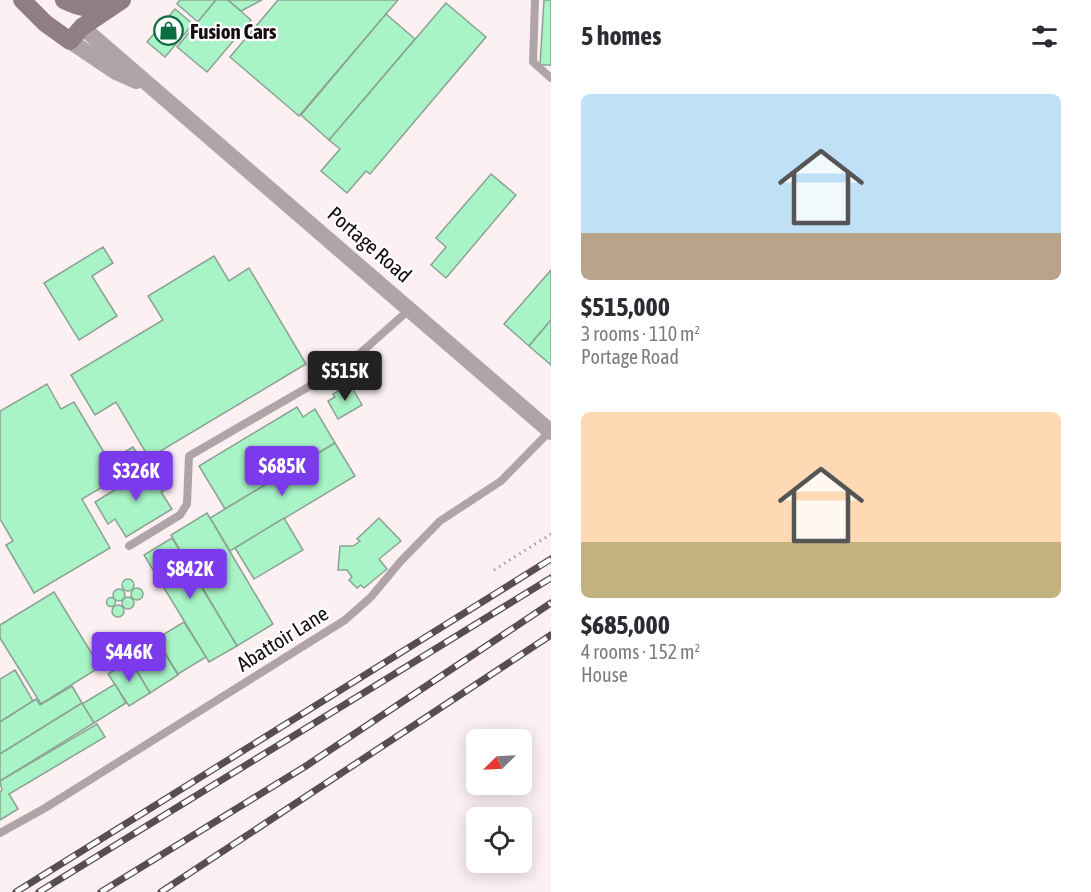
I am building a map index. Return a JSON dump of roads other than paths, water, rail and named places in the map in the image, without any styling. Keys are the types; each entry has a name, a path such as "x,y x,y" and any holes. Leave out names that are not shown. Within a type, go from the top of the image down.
{"main road":[{"name":"Portage Road","path":"22,0 45,23 76,34"},
{"name":"Portage Road","path":"51,0 76,34"},
{"path":"64,0 78,7 89,9 121,1"},
{"path":"76,34 121,1"}],"street":[{"name":"Portage Road","path":"76,34 159,92 551,432"}],"lane":[{"path":"535,0 532,62 551,78"},
{"path":"129,546 180,514 187,504 189,456 348,364 410,309"},
{"name":"Abattoir Lane","path":"0,833 45,808 345,620 371,597 400,562 440,521 501,481 551,432"}],"railway":[{"path":"16,892 551,559"},
{"path":"39,892 551,578"},
{"path":"101,892 306,766 551,603"},
{"path":"161,892 551,635"}],"place":[{"name":"Fusion Cars","path":"169,31"}]}
